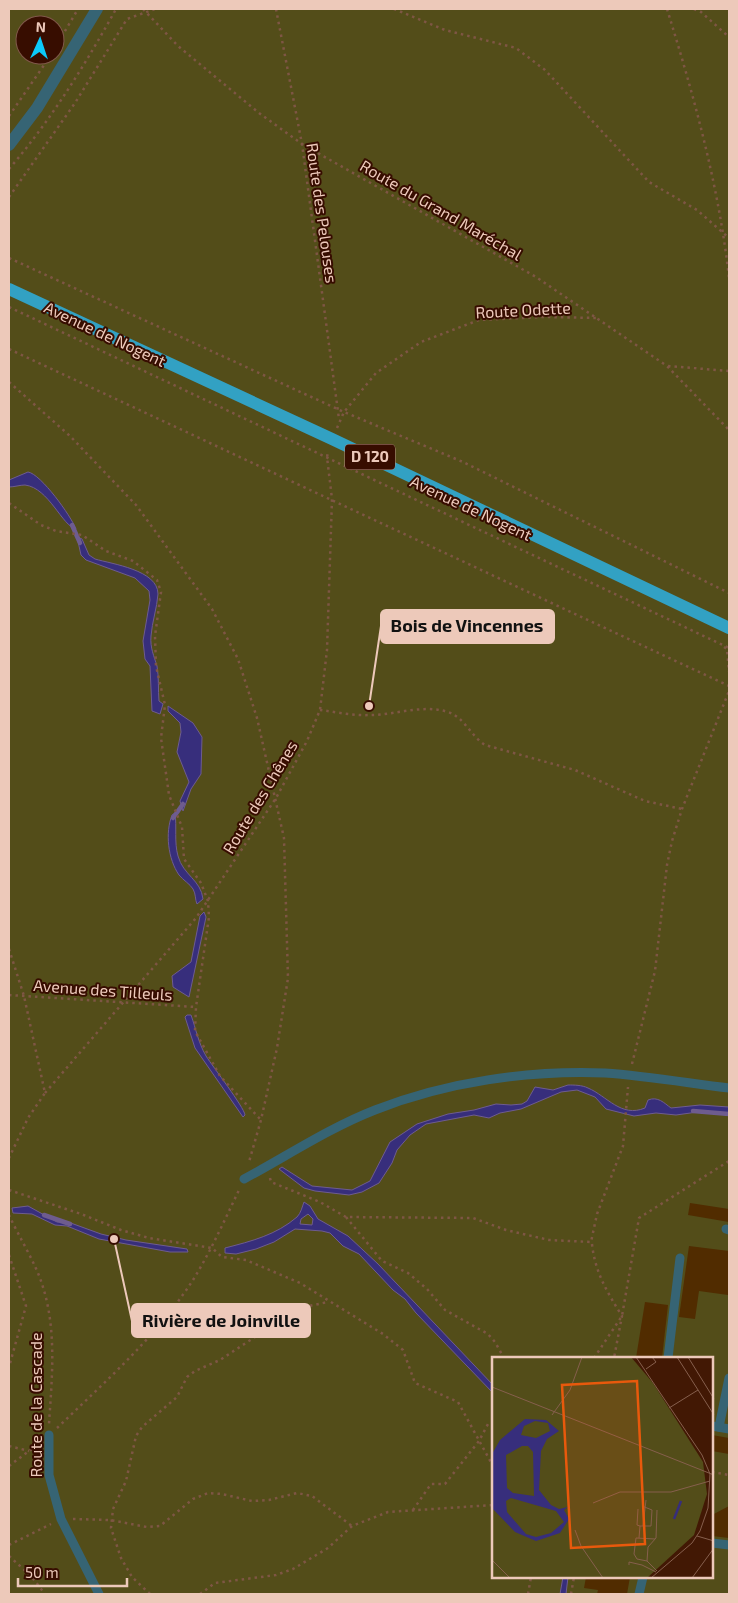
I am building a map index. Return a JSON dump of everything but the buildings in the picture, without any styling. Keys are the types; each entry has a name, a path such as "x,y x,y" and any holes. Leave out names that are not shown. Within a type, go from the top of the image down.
{"main road":[{"name":"Avenue de Nogent","path":"9,289 332,439 729,628"}],"street":[{"path":"9,145 37,108 97,9"}],"lane":[{"path":"244,1179 334,1129 373,1111 408,1098 480,1082 517,1076 604,1073 729,1088"},
{"path":"668,1357 680,1258"},
{"path":"729,1378 716,1426 729,1429"},
{"name":"Route de la Cascade","path":"48,1436 49,1475 61,1519 99,1594"},
{"path":"713,1543 729,1545"},
{"path":"639,1594 643,1578"}],"path":[{"path":"65,31 78,9"},
{"path":"9,169 34,140 91,53 116,9"},
{"name":"Route du Grand Maréchal","path":"143,9 178,46 259,114 302,144 536,277 667,366 729,430"},
{"path":"9,197 75,103 127,19 155,9"},
{"name":"Route des Pelouses","path":"276,9 302,144 339,421"},
{"path":"394,9 445,30 516,48 545,70 649,182 697,210 729,238"},
{"path":"667,9 683,59 724,232 729,278"},
{"path":"694,9 701,12 729,37"},
{"path":"9,116 43,65"},
{"name":"Avenue de Nogent","path":"9,258 344,412 463,462 729,593"},
{"name":"Avenue de Nogent","path":"9,307 729,648"},
{"name":"Route Odette","path":"339,421 344,412 376,373 421,342 479,320 544,317 596,318"},
{"path":"9,349 729,686"},
{"path":"667,366 729,371"},
{"path":"9,382 70,436 136,505 212,609 238,658 257,718 284,838 288,978 277,1048 261,1120 244,1179 212,1248 192,1281 135,1354 48,1436 30,1452 9,1466"},
{"name":"Route des Chênes","path":"9,1158 28,1118 45,1093 122,1001 152,970 208,901 276,798 307,741 320,710 327,650 332,499 327,458 339,421"},
{"path":"9,503 41,525 56,531 82,535 106,551 133,562 157,580 161,592 155,636 156,666 165,705 161,738 169,795 179,816 184,859 201,883 208,901 209,917 196,1008 195,1031 220,1076 261,1120"},
{"path":"717,642 726,649 729,672"},
{"path":"346,1217 473,1218 506,1230 549,1240 591,1242 597,1214 623,1146 630,1075 656,971 667,865 682,809 729,690"},
{"path":"320,710 370,715 415,710 448,712 458,717 476,739 485,745 575,770 646,801 682,809"},
{"path":"9,949 24,996 45,1093"},
{"name":"Avenue des Tilleuls","path":"9,994 196,1008"},
{"path":"614,1357 639,1218 729,1161"},
{"path":"267,1167 271,1182 320,1202 346,1217 382,1260 408,1273 427,1289 445,1310 488,1334 503,1357"},
{"path":"9,1190 82,1214 121,1230 156,1239 212,1248 222,1257 246,1260 300,1283 383,1334 403,1350 414,1384 458,1402 492,1464"},
{"name":"Route de la Cascade","path":"9,1215 42,1283 52,1330 53,1364 48,1436"},
{"path":"592,1244 594,1263 602,1283 622,1316"},
{"path":"9,1255 26,1306 9,1367"},
{"path":"150,1594 132,1577 121,1558 114,1544 110,1520 126,1482 136,1436 142,1428 176,1397 187,1377 195,1371 220,1360 290,1314 309,1306 329,1302"},
{"path":"595,1357 622,1316"},
{"path":"412,1510 431,1484 445,1484 479,1441 488,1424 492,1422"},
{"path":"9,1446 30,1452"},
{"path":"713,1472 729,1475"},
{"path":"9,1545 61,1519 110,1520 147,1527 160,1526 194,1499 208,1493 222,1494 252,1501 269,1500 297,1493 312,1496 352,1526"},
{"path":"200,1594 214,1583 276,1575 293,1569 328,1548 352,1526 388,1512 492,1505"},
{"path":"9,1556 31,1576 45,1594"},
{"path":"528,1594 531,1578"},
{"path":"571,1594 574,1578"}],"shaded area":[{"path":"9,9 729,9 729,1594 9,1594"},
{"path":"28,472 34,474 48,487 76,529 66,521 48,499 34,488 25,485 9,487 9,480"},
{"path":"77,537 82,539 89,555 95,559 133,569 151,579 156,586 158,594 151,640 158,670 159,701 163,704 160,714 152,711 150,666 145,659 143,641 150,600 149,591 135,578 86,560 81,555"},
{"path":"168,706 193,723 202,737 201,774 191,789 183,811 180,801 189,782 177,752 181,732 180,723 168,711"},
{"path":"175,813 176,845 180,863 202,892 203,899 197,904 193,889 175,869 170,854 168,838 170,822 172,815"},
{"path":"204,912 206,917 189,997 173,987 172,976 191,962 200,916"},
{"path":"191,1015 203,1051 239,1104 245,1115 243,1117 195,1048 185,1017"},
{"path":"568,1085 586,1087 615,1105 629,1110 645,1108 648,1100 655,1099 671,1108 700,1105 729,1107 729,1113 705,1111 676,1115 656,1113 634,1116 606,1109 595,1097 577,1090 561,1092 521,1109 500,1113 489,1118 474,1115 426,1124 410,1135 397,1150 392,1163 379,1183 362,1192 349,1195 304,1188 279,1169 282,1167 312,1186 352,1190 370,1181 390,1142 417,1124 448,1114 496,1104 522,1104 527,1101 535,1087 553,1090"},
{"path":"304,1202 310,1206 318,1219 348,1236 378,1264 492,1384 492,1392 416,1313 405,1299 393,1290 359,1254 343,1246 330,1233 295,1229 274,1242 256,1249 236,1254 225,1253 225,1248 272,1233 297,1217","holes":["308,1214 313,1219 312,1225 300,1224 301,1219"]},
{"path":"28,1206 57,1222 68,1222 101,1234 126,1240 187,1249 188,1252 170,1252 99,1239 67,1226 55,1225 32,1214 13,1213 12,1208"},
{"path":"563,1578 568,1578 566,1594 560,1594"}],"waterway":[{"path":"72,525 80,543"},
{"path":"173,818 183,804"},
{"path":"693,1111 729,1114"},
{"path":"44,1215 70,1224"}],"place":[{"name":"Bois de Vincennes","path":"369,706"},
{"name":"Rivière de Joinville","path":"114,1239"}]}
